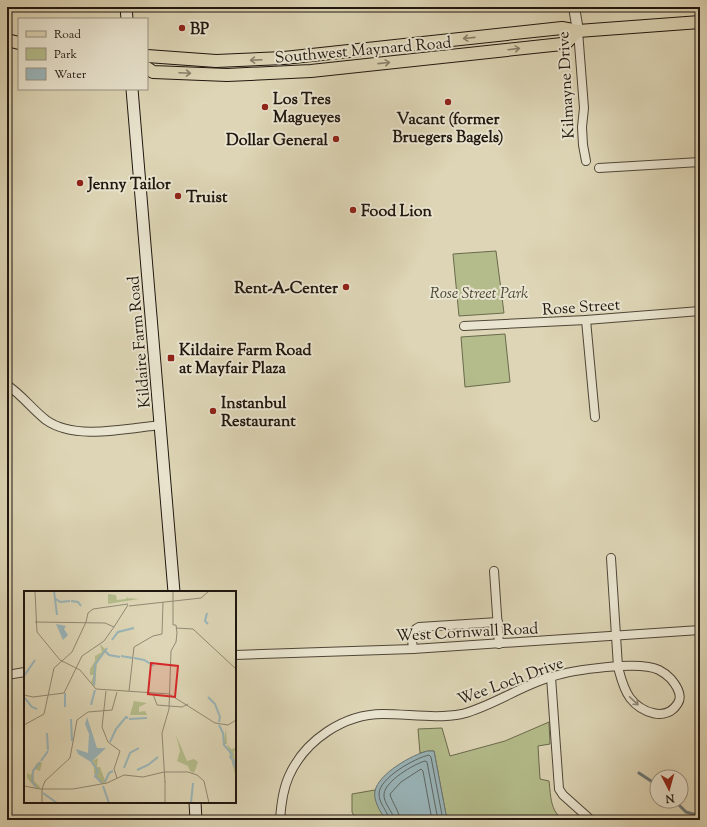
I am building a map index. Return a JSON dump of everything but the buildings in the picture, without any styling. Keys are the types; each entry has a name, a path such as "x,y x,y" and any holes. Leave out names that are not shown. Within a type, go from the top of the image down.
{"main road":[{"path":"126,7 127,18"},
{"name":"Southwest Maynard Road","path":"148,56 216,61 284,58 562,28 578,31 700,22"},
{"name":"Southwest Maynard Road","path":"148,69 153,72 227,75 312,71 562,44 566,43 578,31"},
{"path":"7,40 18,43"},
{"path":"312,71 314,65 318,63 366,57 394,47"},
{"name":"Kildaire Farm Road","path":"132,90 174,591"},
{"path":"194,803 196,820"}],"street":[{"name":"Kilmayne Drive","path":"574,7 578,31 584,108 582,127 583,145 586,161"},
{"path":"599,168 700,162"},
{"name":"Rose Street","path":"464,326 586,320 700,311"},
{"path":"586,320 595,417"},
{"path":"7,385 47,420 68,430 79,432 98,431 161,425"},
{"path":"611,558 618,667"},
{"path":"494,571 499,644"},
{"path":"413,649 412,632 419,627 498,622"},
{"name":"West Cornwall Road","path":"236,655 413,649 700,630"},
{"name":"Wee Loch Drive","path":"280,820 284,791 289,775 294,767 311,745 326,732 340,724 358,718 382,714 439,716 462,714 531,684 552,677 575,672 618,667 647,666 659,670 670,678 678,690 680,698 678,704 663,714 655,714 645,711 630,698 622,683 618,667"},
{"path":"7,675 24,672"},
{"path":"552,677 559,789 563,795 591,820"}],"green space":[{"name":"Rose Street Park","path":"496,251 504,313 459,316 453,254"},
{"name":"Rose Street Park","path":"505,334 510,382 465,387 461,337"},
{"path":"549,722 550,744 538,746 540,779 549,781 553,807 563,820 447,820 434,751 420,753 418,729 442,728 450,756 505,741"},
{"path":"375,790 378,806 386,820 356,820 352,812 352,794"}],"water":[{"path":"428,751 434,751 447,820 386,820 375,799 375,791 382,778 405,760"}],"waterway":[{"path":"639,773 649,780"},
{"path":"683,809 686,812 700,816"}],"place":[{"name":"BP","path":"182,28"},
{"name":"Vacant (former Bruegers Bagels)","path":"448,102"},
{"name":"Los Tres Magueyes","path":"265,107"},
{"name":"Dollar General","path":"336,139"},
{"name":"Jenny Tailor","path":"80,183"},
{"name":"Truist","path":"178,196"},
{"name":"Food Lion","path":"353,210"},
{"name":"Rent-A-Center","path":"346,287"},
{"name":"Kildaire Farm Road at Mayfair Plaza","path":"171,358"},
{"name":"Instanbul Restaurant","path":"213,411"}]}
